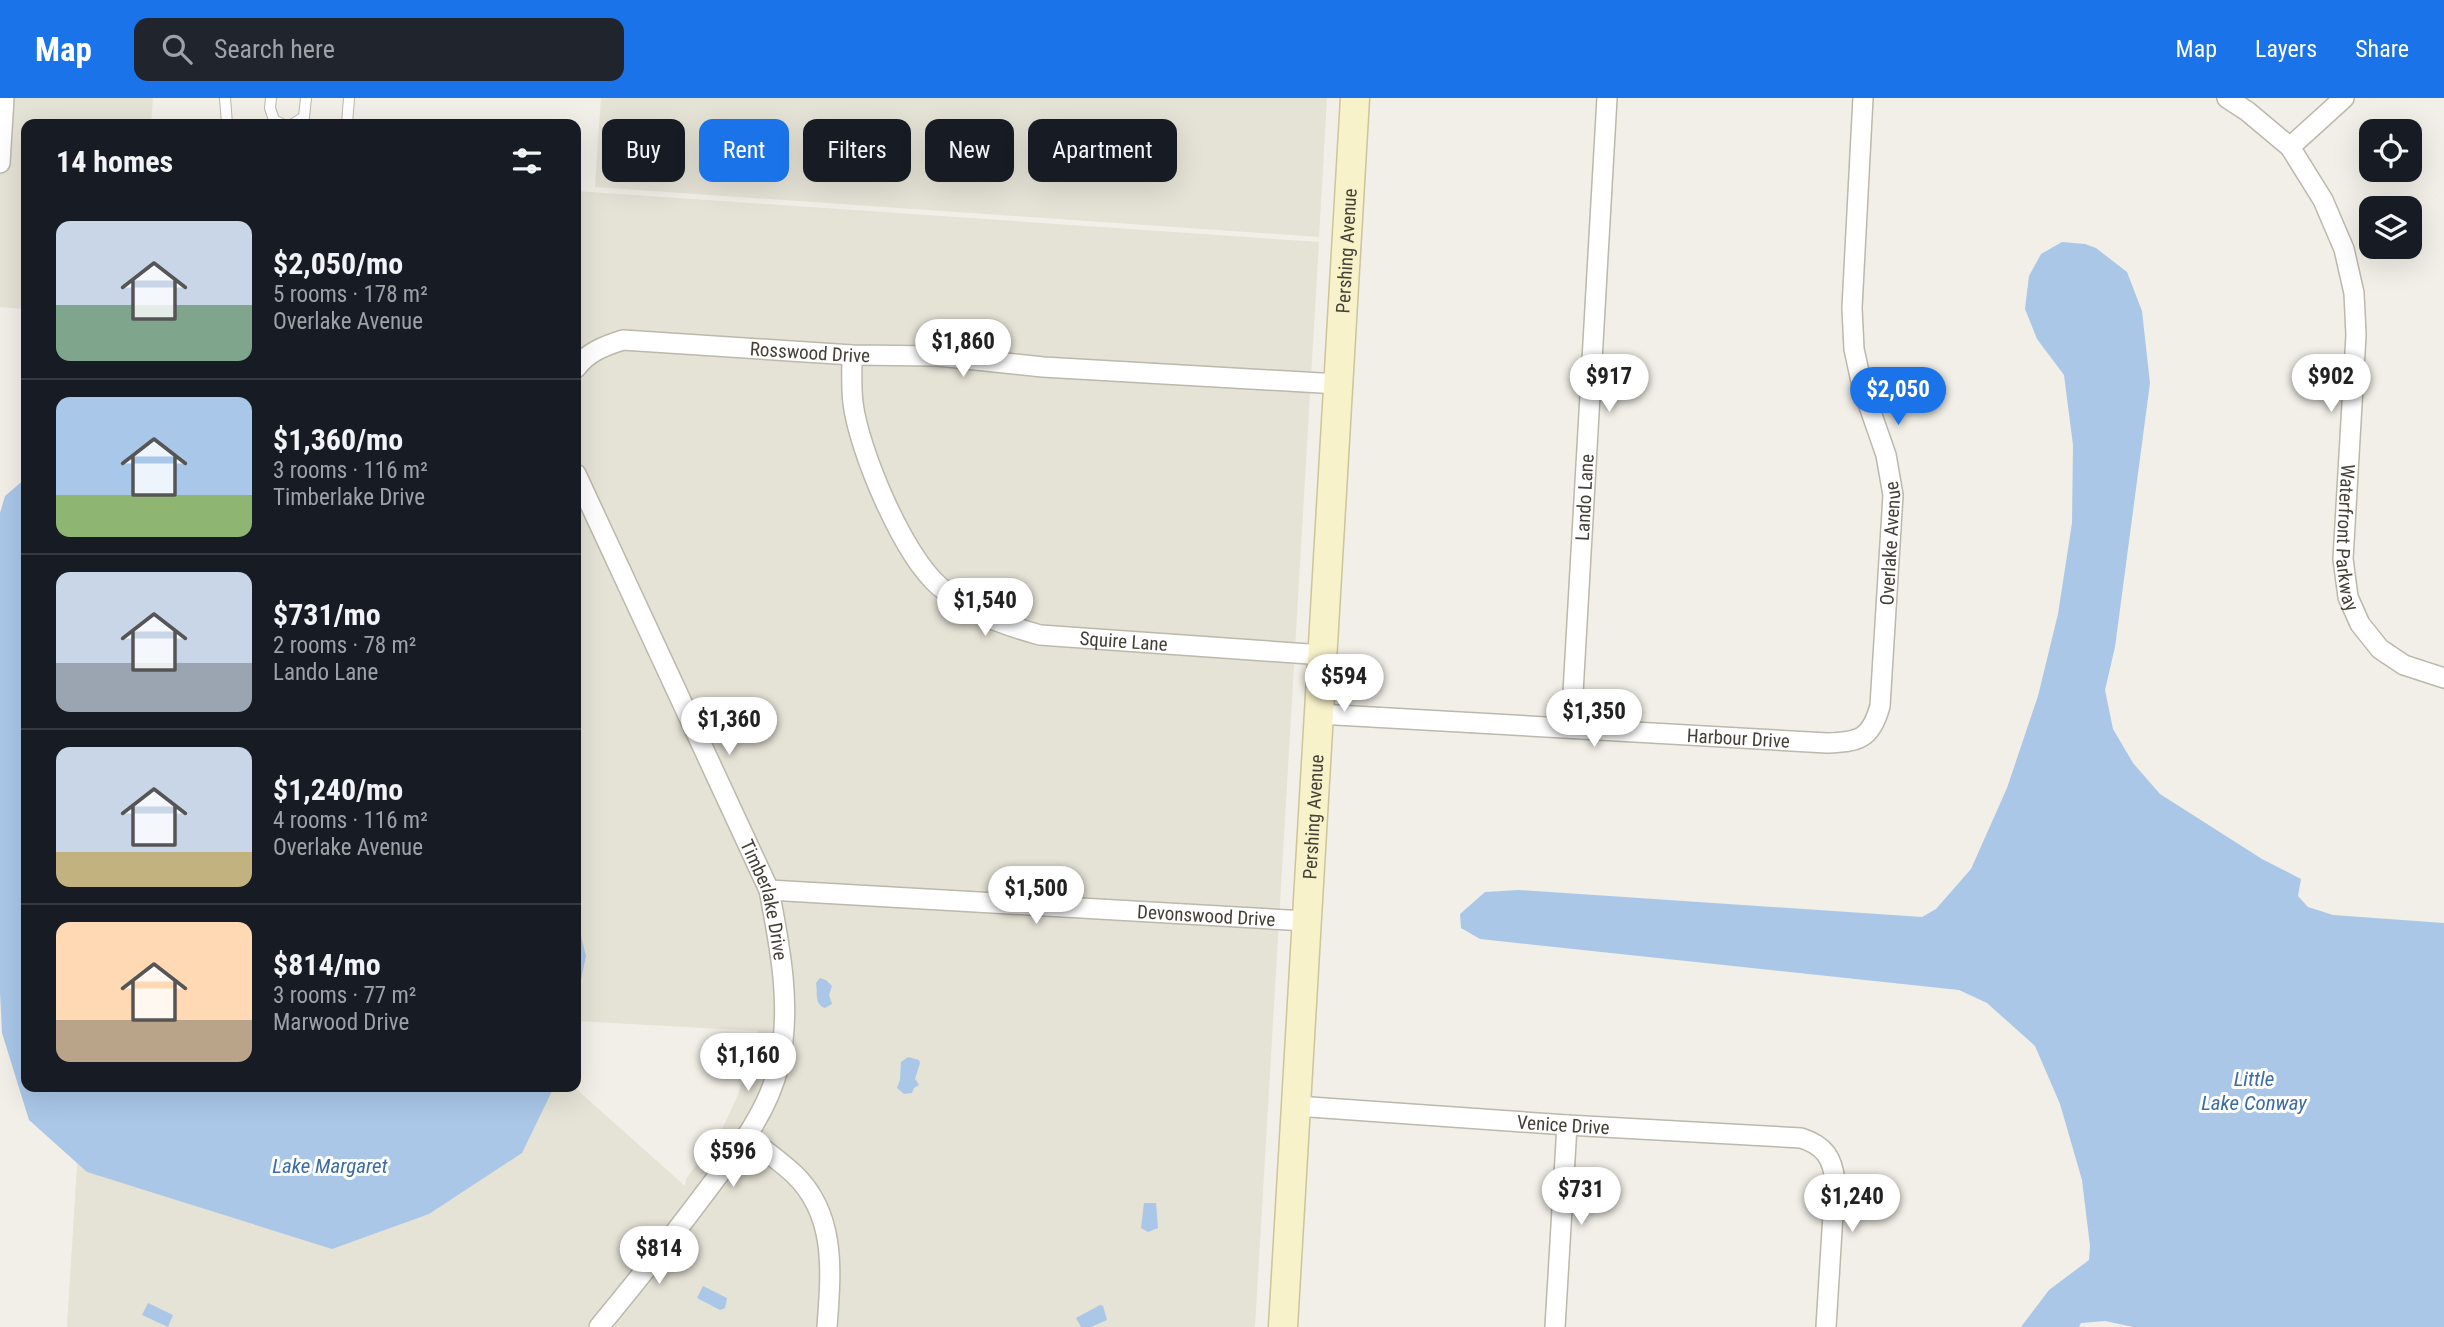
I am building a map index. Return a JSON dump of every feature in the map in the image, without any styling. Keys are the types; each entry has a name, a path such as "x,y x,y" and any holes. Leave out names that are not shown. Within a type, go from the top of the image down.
{"street":[{"path":"0,163 4,98"},
{"name":"Pershing Avenue","path":"1283,1327 1355,98"},
{"name":"Lando Lane","path":"1571,728 1607,98"},
{"name":"Overlake Avenue","path":"1863,98 1852,308 1854,349 1862,386 1886,454 1893,495 1880,706 1875,723 1863,738"},
{"name":"Waterfront Parkway","path":"2227,98 2248,111 2290,147 2323,200 2344,249 2354,293 2356,335 2343,559 2348,597 2360,624 2380,649 2404,665 2444,678"},
{"path":"2290,147 2344,98"},
{"name":"Rosswood Drive","path":"581,363 602,346 623,340 852,355 938,356 1043,367 1338,384"},
{"name":"Squire Lane","path":"852,355 852,403 860,436 897,526 915,557 938,585 969,608 1005,626 1040,635 1323,655"},
{"name":"Timberlake Drive","path":"581,485 769,890 782,961 783,1032 780,1062 772,1091 748,1137 599,1327"},
{"name":"Harbour Drive","path":"1319,714 1827,743 1846,743 1863,738"},
{"name":"Devonswood Drive","path":"769,890 1306,921"},
{"name":"Venice Drive","path":"1296,1106 1801,1138 1815,1142 1825,1151 1833,1166 1835,1182 1826,1327"},
{"path":"1555,1327 1567,1125"},
{"path":"748,1137 796,1175 815,1202 826,1228 831,1262 827,1327"}],"lane":[{"path":"225,98 227,119"},
{"path":"271,98 270,108 274,119"},
{"path":"301,119 304,117 306,98"},
{"path":"347,119 349,98"}],"shaded area":[{"path":"0,98 153,98 151,119 21,119 21,309 0,307"},
{"path":"601,98 1327,98 1319,237 595,187"},
{"path":"581,191 1319,242 1255,1327 67,1327 82,1092 580,1092 685,1186 686,1179 722,1129 738,1095 758,1031 581,1021"}],"water":[{"name":"Little Lake Conway","path":"2062,242 2096,248 2127,272 2142,311 2150,383 2115,647 2105,690 2113,729 2133,763 2160,794 2262,859 2301,879 2298,896 2308,907 2333,915 2444,923 2444,1327 2133,1327 2105,1321 2081,1323 2079,1327 2021,1327 2049,1290 2089,1260 2090,1246 2082,1180 2060,1104 2035,1046 1987,1003 1959,990 1480,939 1461,928 1460,914 1485,892 1519,890 1922,917 1936,909 1971,869 2007,788 2038,696 2058,614 2072,523 2073,445 2064,375 2037,339 2025,309 2029,276 2041,254"},
{"name":"Lake Margaret","path":"21,482 21,1092 552,1092 522,1153 429,1214 332,1249 87,1172 29,1120 2,1033 0,992 0,513 5,496"},
{"path":"581,936 586,956 581,980"},
{"path":"820,978 832,986 829,995 832,1004 825,1008 819,1004 817,998 816,983"},
{"path":"908,1057 919,1060 915,1079 919,1085 912,1093 904,1094 897,1088 901,1062"},
{"path":"1144,1203 1156,1203 1158,1228 1148,1232 1141,1228"},
{"path":"703,1286 727,1298 725,1308 720,1310 697,1298"},
{"path":"148,1303 173,1315 168,1327 142,1315"},
{"path":"1100,1305 1103,1306 1107,1320 1091,1327 1081,1327 1076,1318"}]}
